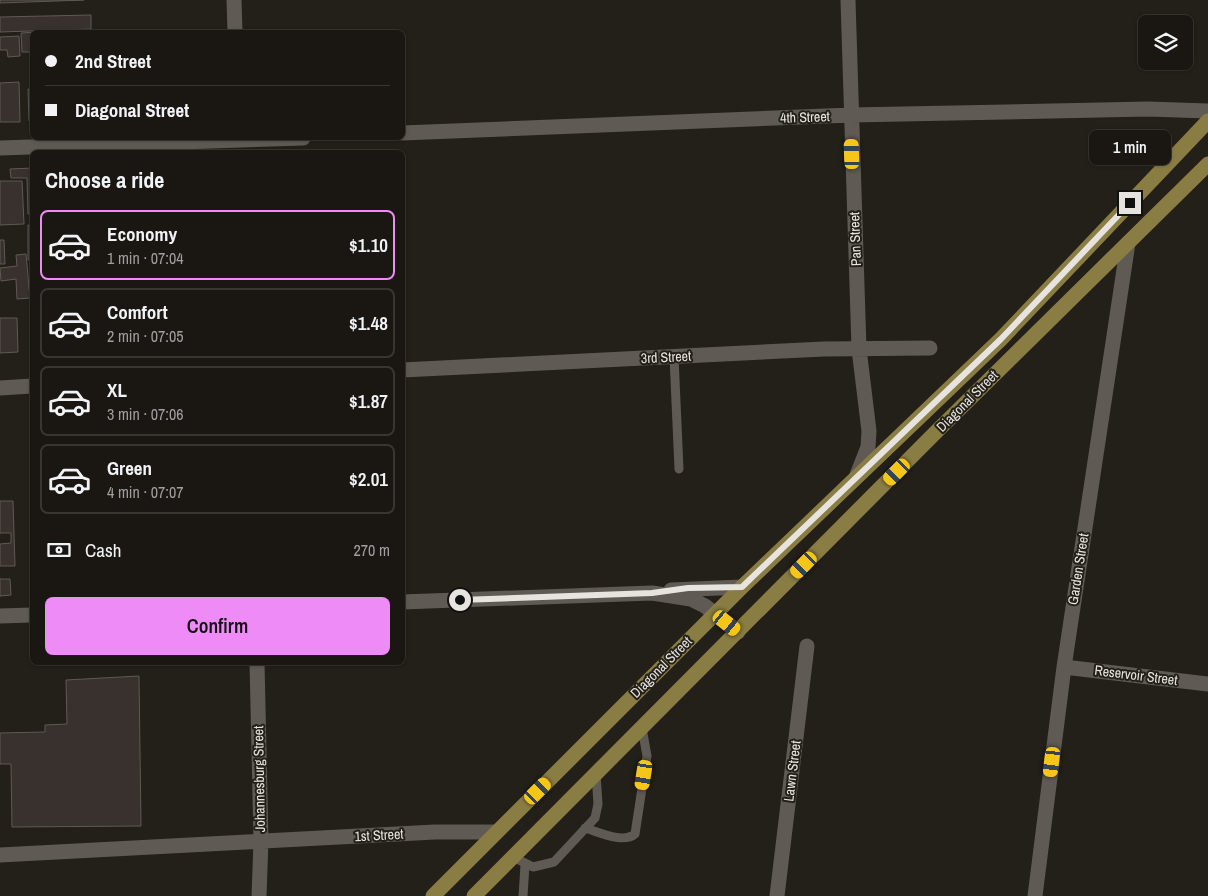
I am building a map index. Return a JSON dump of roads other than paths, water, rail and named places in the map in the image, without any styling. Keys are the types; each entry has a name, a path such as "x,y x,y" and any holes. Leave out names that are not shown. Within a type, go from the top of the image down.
{"main road":[{"name":"Diagonal Street","path":"433,896 742,587 1001,339 1208,121"},
{"name":"Diagonal Street","path":"474,896 519,861 596,774 936,432 1208,164"}],"street":[{"path":"234,0 235,30"},
{"name":"Pan Street","path":"848,0 859,349 869,431 868,447 857,475"},
{"name":"4th Street","path":"405,133 851,115 1157,109 1208,111"},
{"path":"0,148 239,143 277,140"},
{"name":"Garden Street","path":"1035,896 1064,667 1128,243"},
{"name":"3rd Street","path":"405,370 859,349 930,348"},
{"path":"0,388 30,386"},
{"path":"405,602 652,593 688,588 742,587"},
{"path":"652,593 691,599 715,614 738,632"},
{"path":"0,616 30,615"},
{"name":"Lawn Street","path":"777,896 807,646"},
{"name":"Johannesburg Street","path":"257,665 261,841 259,896"},
{"name":"Reservoir Street","path":"1064,667 1208,684"},
{"name":"1st Street","path":"0,855 436,832 496,832"}],"lane":[{"path":"674,357 679,469"},
{"path":"585,828 618,837 635,834 647,756 642,728"},
{"path":"523,896 519,861 541,866 554,862 585,828 597,812 596,774"}]}
